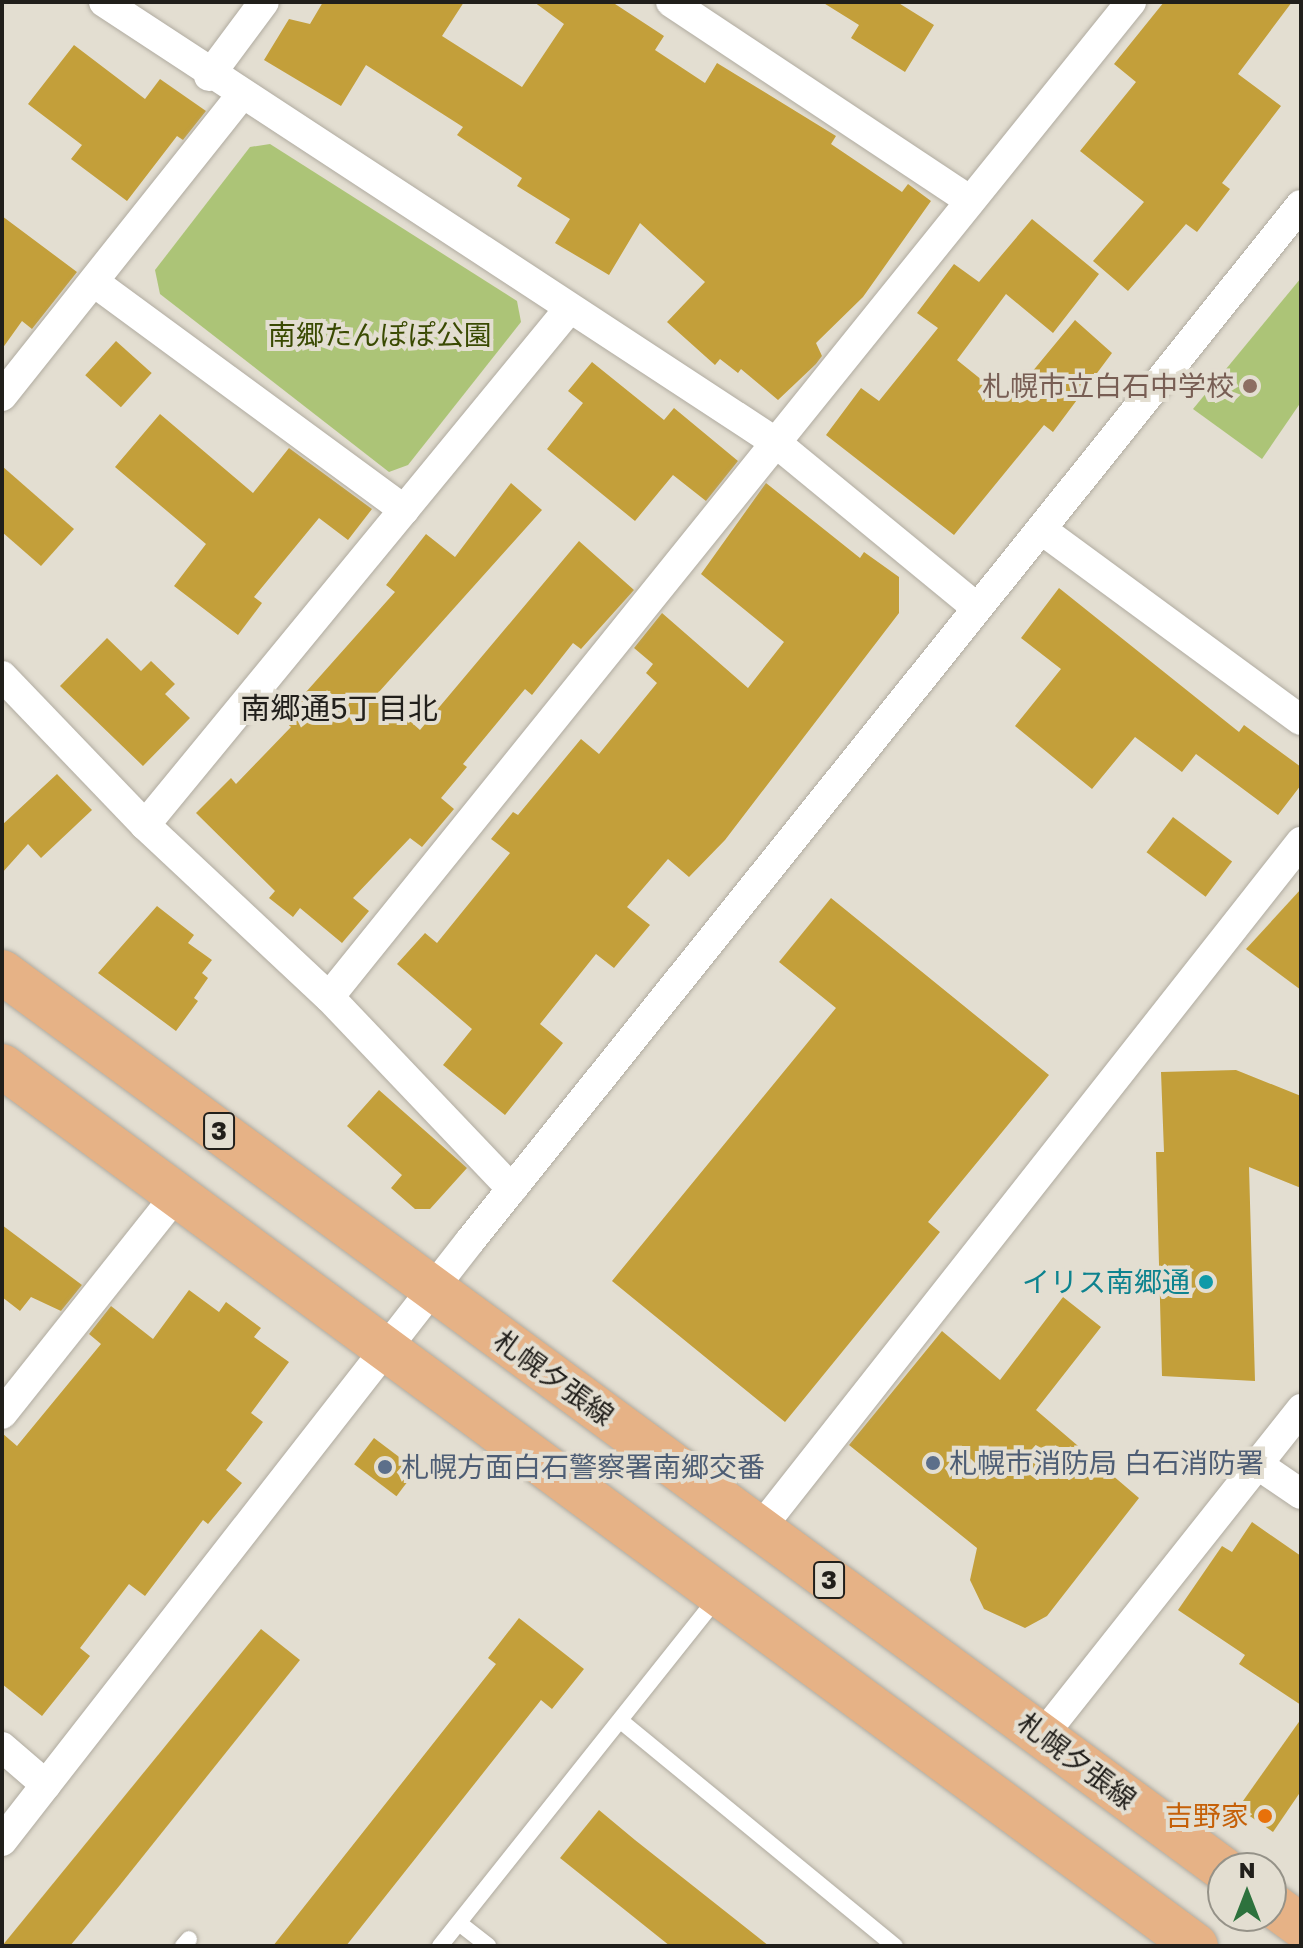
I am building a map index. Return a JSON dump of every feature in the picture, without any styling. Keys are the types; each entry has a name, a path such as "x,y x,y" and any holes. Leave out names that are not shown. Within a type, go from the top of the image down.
{"main road":[{"name":"札幌夕張線","path":"2,972 1207,1857"},
{"path":"2,1066 176,1195 390,1347 1196,1946"}],"street":[{"path":"104,2 209,76 775,442 976,607"},
{"path":"209,76 264,2"},
{"path":"671,2 970,201"},
{"path":"329,997 1131,2"},
{"path":"3,393 241,96"},
{"path":"2,1841 512,1189 1301,205"},
{"path":"94,282 404,510"},
{"path":"145,825 569,309"},
{"path":"1042,530 1301,720"},
{"path":"2,676 145,825 329,997 512,1189"},
{"path":"759,1530 1301,842"},
{"path":"2,1414 176,1195"},
{"path":"1043,1735 1301,1409"},
{"path":"1257,1464 1301,1494"},
{"path":"2,1747 46,1785"}],"lane":[{"path":"440,1946 622,1722 719,1594"},
{"path":"622,1722 895,1946"},
{"path":"459,1923 488,1946"}],"green space":[{"name":"南郷たんぽぽ公園","path":"270,144 517,301 521,322 408,465 389,472 160,294 155,270 250,147"},
{"path":"1301,278 1301,402 1262,459 1193,409"}],"building":[{"path":"323,2 464,2 442,36 522,87 564,24 534,2 612,2 664,36 655,50 705,83 717,63 836,136 831,144 902,192 908,184 931,201 863,297 816,343 822,356 816,364 778,400 741,369 738,373 720,359 715,365 667,322 705,282 640,223 609,275 555,243 570,219 517,186 522,178 457,135 463,127 366,65 341,106 264,60 289,19 310,24"},
{"path":"822,2 897,2 934,25 905,72 851,38 859,25"},
{"path":"1164,2 1292,2 1238,74 1281,106 1222,183 1230,189 1197,232 1186,224 1128,291 1093,261 1144,202 1080,151 1136,82 1114,64"},
{"path":"74,45 145,99 160,79 206,111 183,140 177,136 127,201 71,159 82,145 28,104"},
{"path":"2,216 77,272 32,329 22,321 2,349"},
{"path":"1032,219 1099,274 1053,333 1006,294 957,360 1008,401 1075,320 1112,353 1053,432 1044,425 954,535 826,435 861,388 879,401 938,328 917,313 954,264 979,282"},
{"path":"116,341 152,373 121,407 85,375"},
{"path":"592,362 664,420 674,408 738,461 706,501 673,475 635,521 547,449 583,403 568,391"},
{"path":"160,414 253,493 289,448 372,509 348,540 319,518 254,597 262,603 238,635 174,586 206,544 115,467"},
{"path":"2,466 74,529 41,566 2,532"},
{"path":"511,483 542,510 378,693 420,730 579,541 634,590 581,649 573,643 532,695 525,689 463,764 467,767 441,798 454,809 422,847 410,838 353,898 369,911 342,943 300,908 293,917 269,898 275,891 196,813 231,778 236,784 291,727 282,719 395,592 386,585 426,534 455,557"},
{"path":"766,483 860,558 864,552 899,577 899,613 725,840 689,877 668,859 627,907 650,925 614,968 596,954 540,1024 563,1043 505,1115 443,1065 472,1029 397,964 425,933 437,943 510,853 491,839 513,812 518,815 581,739 599,754 657,683 646,673 653,664 634,648 662,613 748,688 784,642 701,574"},
{"path":"1059,588 1239,732 1244,725 1301,767 1301,785 1278,815 1196,754 1182,772 1135,737 1092,789 1015,726 1061,669 1021,638"},
{"path":"107,638 141,671 151,661 175,684 165,694 190,718 143,766 60,686"},
{"path":"57,774 92,810 41,858 28,844 2,873 2,825"},
{"path":"1173,817 1232,862 1206,897 1147,852"},
{"path":"1301,889 1301,990 1246,949"},
{"path":"831,898 1049,1075 928,1222 940,1232 785,1422 612,1281 836,1008 779,962"},
{"path":"157,906 194,935 188,943 212,960 202,973 208,978 194,998 198,1001 176,1031 98,973"},
{"name":"イリス南郷通","path":"1236,1070 1301,1096 1301,1188 1249,1167 1255,1381 1162,1376 1156,1152 1164,1152 1161,1072"},
{"path":"379,1090 467,1168 430,1209 415,1209 391,1188 402,1175 347,1126"},
{"path":"2,1225 82,1285 61,1311 31,1297 20,1311 2,1297"},
{"path":"189,1290 219,1312 226,1302 261,1328 254,1337 289,1362 251,1413 263,1422 226,1470 242,1483 208,1524 203,1520 145,1596 129,1584 80,1648 90,1656 42,1716 2,1684 2,1433 17,1446 101,1344 89,1334 111,1306 153,1339"},
{"path":"1063,1297 1101,1327 1036,1410 1139,1498 1047,1616 1025,1628 984,1609 970,1580 977,1548 849,1445 942,1331 1000,1380"},
{"name":"札幌方面白石警察署南郷交番","path":"374,1438 416,1470 396,1496 354,1464"},
{"path":"1252,1522 1301,1556 1301,1705 1239,1664 1245,1655 1178,1610 1222,1546 1232,1552"},
{"path":"519,1618 584,1669 552,1709 541,1700 346,1946 273,1946 496,1664 488,1658"},
{"path":"261,1629 300,1660 120,1885 70,1946 2,1946"},
{"path":"1301,1719 1301,1791 1273,1832 1238,1808"},
{"path":"599,1810 769,1946 670,1946 560,1858"}],"place":[{"name":"札幌市立白石中学校","path":"1250,386"},
{"name":"イリス南郷通","path":"1206,1282"},
{"name":"札幌市消防局 白石消防署","path":"933,1463"},
{"name":"札幌方面白石警察署南郷交番","path":"385,1467"},
{"name":"吉野家","path":"1265,1816"}],"district":[{"name":"南郷通5丁目北","path":"339,708"}]}
